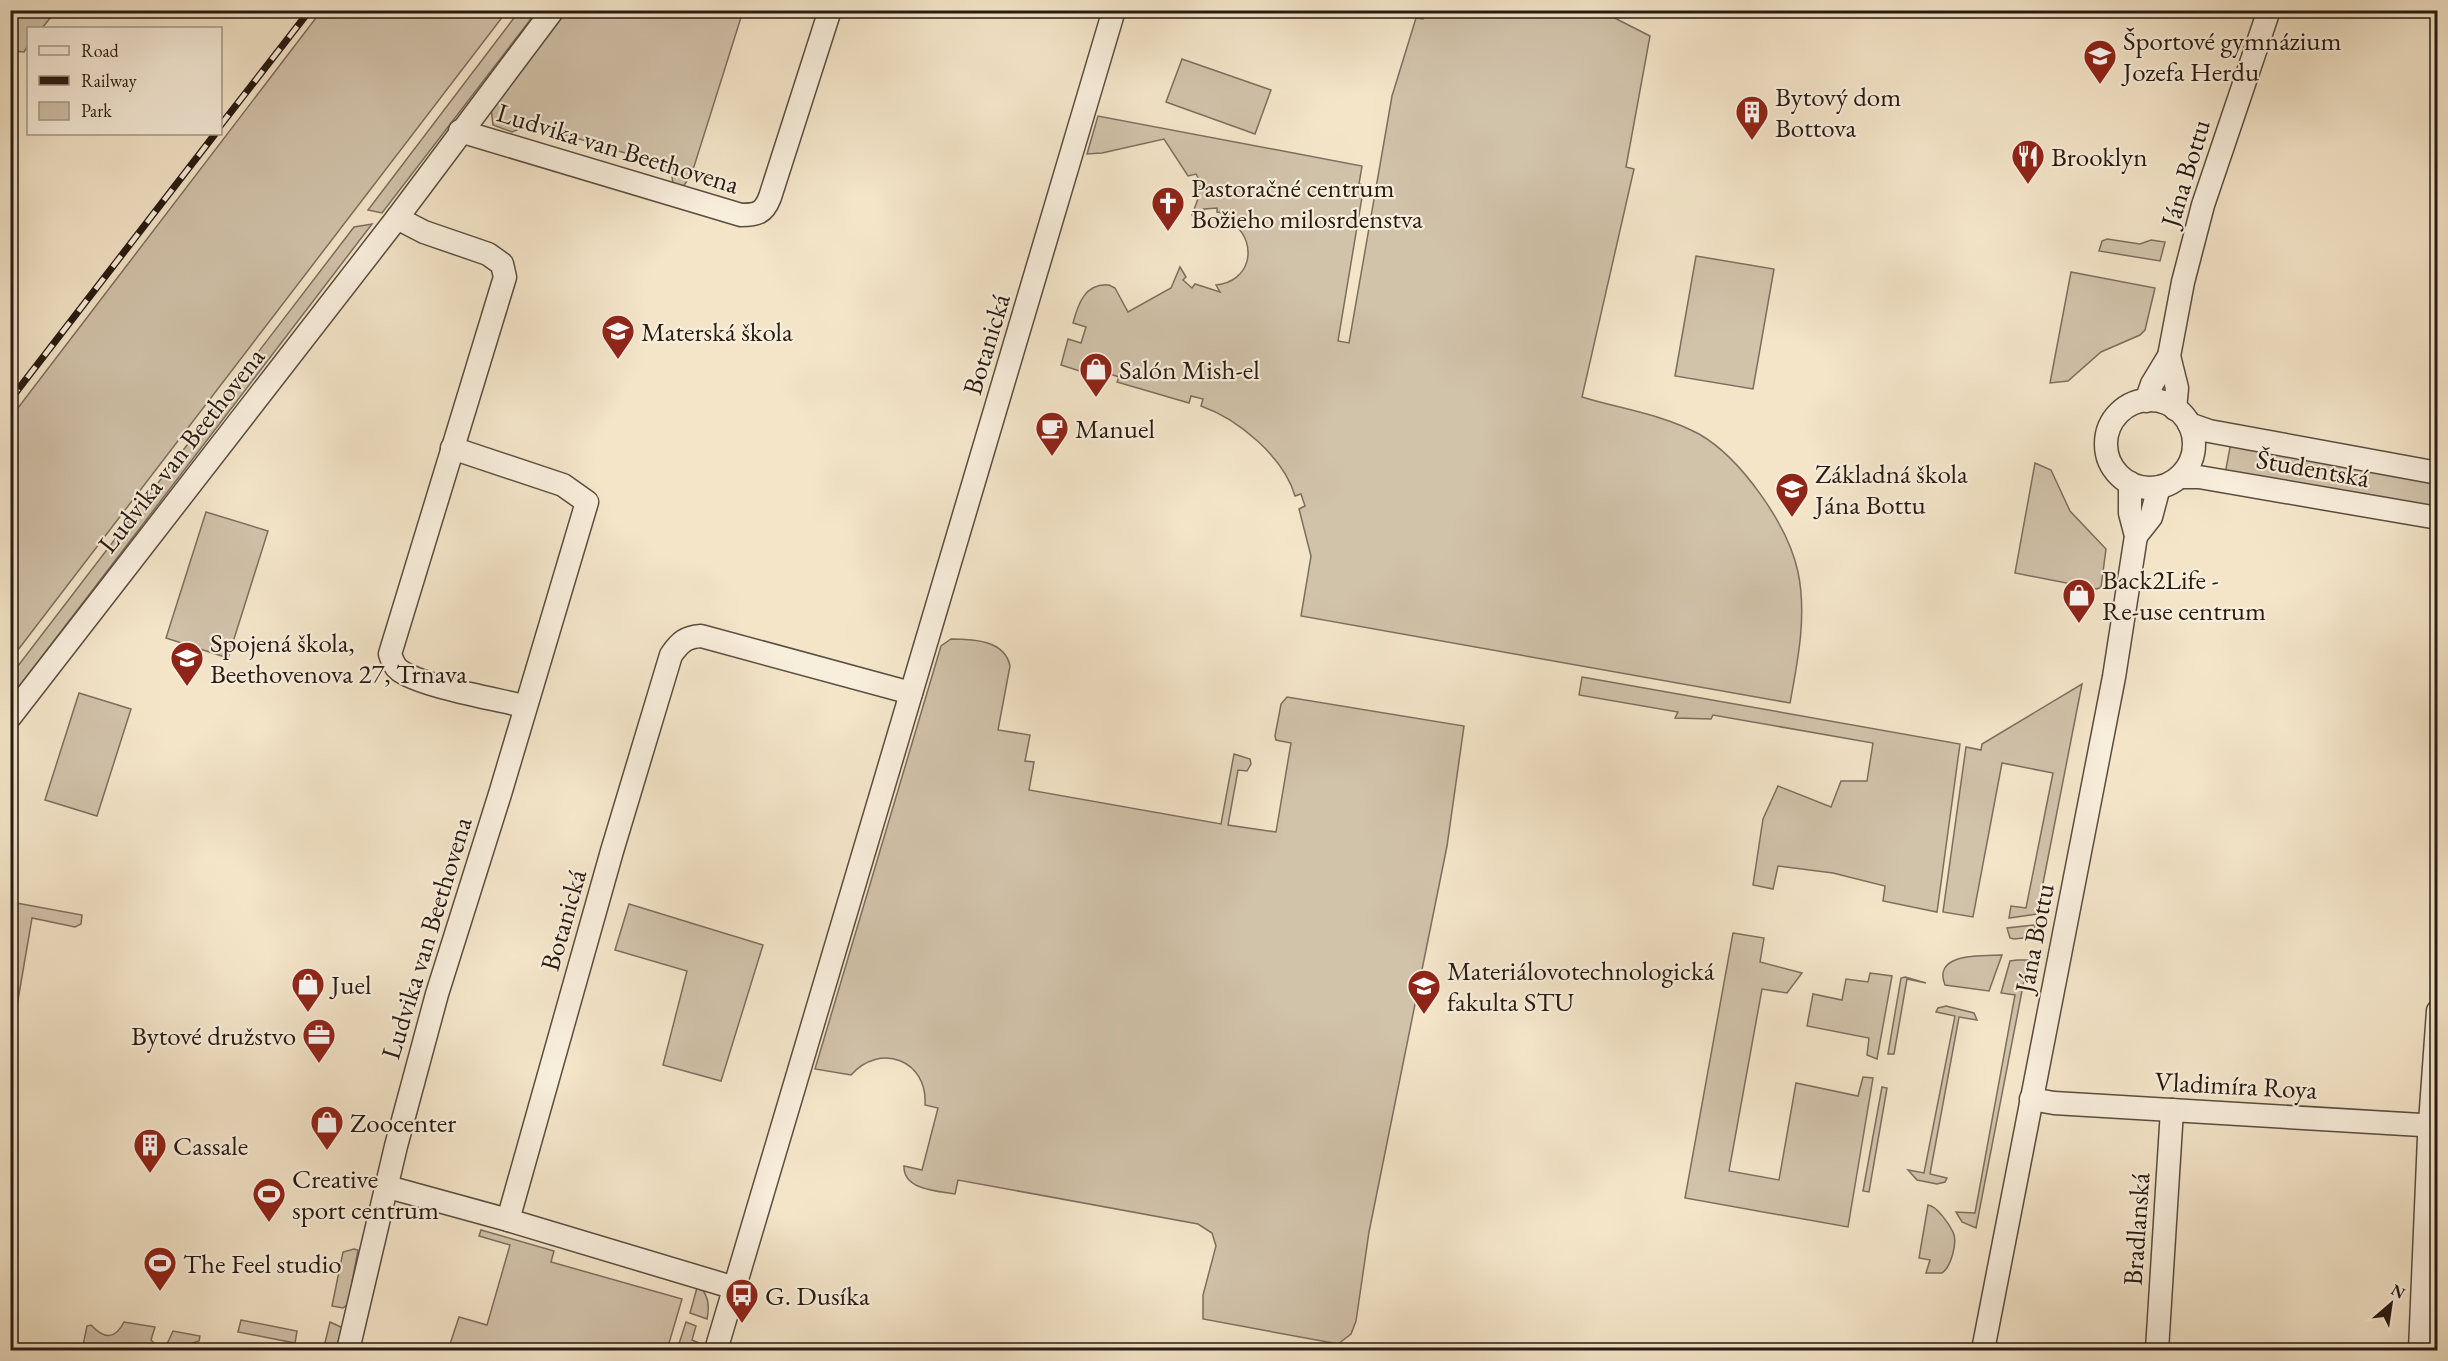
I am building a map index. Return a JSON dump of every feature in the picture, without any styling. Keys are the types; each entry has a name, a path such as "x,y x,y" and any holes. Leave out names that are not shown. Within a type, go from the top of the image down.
{"street":[{"name":"Ludvika van Beethovena","path":"10,717 397,218 460,131 553,10"},
{"name":"Ludvika van Beethovena","path":"460,131 741,215 755,215 766,208 770,198 830,10"},
{"name":"Botanická","path":"716,1350 1114,10"},
{"name":"Jána Bottu","path":"2146,401 2152,384 2169,356 2183,282 2203,205 2269,10"},
{"path":"397,218 424,232 488,254 502,264 505,272 390,654 396,668 403,672 437,684 524,706"},
{"name":"Jána Bottu","path":"2136,536 2151,517 2169,482 2188,466 2193,452 2193,438 2182,417 2169,356"},
{"path":"2169,482 2151,488 2130,483 2113,468 2107,454 2106,439 2110,426 2118,414 2129,406 2146,401 2156,401 2182,417"},
{"name":"Študentská","path":"2182,417 2209,431 2438,473"},
{"name":"Ludvika van Beethovena","path":"348,1350 396,1146 437,994 500,794 524,706 587,502 563,484 452,448"},
{"name":"Študentská","path":"2169,482 2199,477 2438,518"},
{"name":"Jána Bottu","path":"1983,1350 2114,677 2136,536 2130,513 2130,483"},
{"name":"Botanická","path":"508,1220 612,851 671,655 679,642 688,637 701,636 911,693"},
{"path":"2420,1350 2434,1126 2438,1011"},
{"name":"Vladimíra Roya","path":"2031,1099 2434,1126"},
{"name":"Bradlanská","path":"2157,1350 2172,1110"},
{"path":"388,1187 508,1220 735,1288"}],"green space":[{"path":"11,10 56,11 43,27 27,27 27,48 24,52 11,51"},
{"path":"322,10 507,11 11,659 11,417"},
{"path":"520,10 537,11 382,213 368,210"},
{"path":"565,11 743,11 692,173 683,187 673,184 674,168 524,122 522,128 512,132 493,125 491,108"},
{"path":"1425,11 1601,11 1650,36 1626,167 1634,169 1582,397 1671,421 1699,434 1731,459 1760,494 1793,554 1801,588 1802,621 1790,703 1301,616 1311,556 1299,509 1305,506 1301,494 1295,496 1281,467 1258,441 1230,420 1201,406 1203,399 1191,396 1189,403 1117,382 1119,377 1110,374 1108,380 1061,365 1068,339 1081,343 1086,327 1073,323 1080,302 1094,287 1109,285 1115,288 1128,312 1171,288 1180,267 1186,277 1183,280 1192,288 1195,284 1220,292 1216,285 1237,277 1247,261 1247,242 1235,225 1237,220 1242,222 1229,214 1217,212 1217,208 1204,209 1205,214 1195,219 1192,215 1199,196 1195,189 1202,185 1196,174 1188,176 1164,139 1102,153 1087,154 1098,116 1362,166 1359,184 1364,185 1338,341 1349,343 1392,96 1416,18 1423,19"},
{"path":"1182,59 1271,90 1255,134 1166,102"},
{"path":"372,224 11,697 11,675 354,227"},
{"path":"2107,239 2140,244 2151,240 2165,242 2160,261 2099,251 2102,241"},
{"path":"1696,256 1774,269 1753,389 1675,376"},
{"path":"2071,272 2155,288 2145,330 2140,335 2101,352 2068,381 2050,383"},
{"path":"2231,442 2437,480 2437,513 2225,474"},
{"path":"2035,463 2051,470 2070,511 2106,549 2101,587 2097,589 2015,573"},
{"path":"206,512 268,531 228,658 166,638"},
{"path":"951,639 987,643 995,646 1007,657 1010,666 998,730 1030,735 1025,761 1034,762 1029,790 1221,824 1234,754 1250,759 1251,764 1247,771 1238,770 1228,825 1276,832 1291,743 1276,740 1275,736 1281,704 1287,697 1464,726 1447,846 1369,1232 1356,1321 1351,1334 1338,1344 1203,1319 1203,1295 1216,1246 1212,1233 1198,1224 958,1180 955,1194 915,1185 905,1174 904,1166 922,1170 938,1108 925,1105 924,1089 919,1077 911,1067 888,1058 875,1059 851,1075 815,1069 941,646"},
{"path":"1582,677 1960,744 1937,912 1883,901 1885,886 1833,873 1778,866 1773,889 1753,885 1763,819 1778,786 1831,807 1841,781 1867,781 1873,743 1713,715 1711,719 1675,718 1678,712 1579,695"},
{"path":"2082,684 2037,914 2009,918 2011,906 2026,908 2053,773 2002,763 1973,917 1943,912 1966,747 1981,750 1982,744"},
{"path":"79,693 131,709 97,816 45,800"},
{"path":"11,902 82,915 81,924 75,927 32,918 11,1041"},
{"path":"629,904 763,945 721,1081 663,1065 687,971 615,950"},
{"path":"2035,925 2033,937 2010,938 2007,928"},
{"path":"1733,933 1764,938 1760,962 1802,973 1787,993 1762,989 1729,1171 1779,1180 1796,1083 1858,1096 1863,1077 1873,1078 1848,1227 1685,1198"},
{"path":"2002,955 1989,991 1945,985 1943,974 1952,961 1972,956"},
{"path":"2028,960 1976,1228 1962,1222 1956,1212 1975,1213 2015,995 2001,993 2010,961"},
{"path":"1870,973 1892,976 1877,1059 1867,1055 1869,1038 1807,1026 1813,994 1842,1000 1846,979 1868,982"},
{"path":"1905,977 1926,983 1907,979 1894,1054 1888,1054 1901,978"},
{"path":"1946,1006 1974,1013 1977,1020 1959,1017 1930,1174 1947,1178 1945,1182 1937,1184 1917,1180 1908,1170 1924,1173 1955,1016 1936,1012 1938,1008"},
{"path":"1882,1087 1887,1088 1869,1192 1863,1191"},
{"path":"1928,1205 1942,1216 1954,1236 1951,1260 1942,1273 1926,1273 1930,1260 1919,1258"},
{"path":"481,1230 554,1251 551,1262 682,1299 667,1350 448,1350 459,1317 487,1325 510,1245 479,1236"},
{"path":"358,1250 348,1304 343,1308 332,1306 343,1252"},
{"path":"698,1284 707,1300 707,1319 690,1313"},
{"path":"241,1320 297,1331 295,1343 238,1332"},
{"path":"124,1322 155,1327 151,1340 158,1347 167,1344 173,1331 200,1336 199,1341 172,1350 82,1350 87,1326 91,1325 100,1333 109,1336 117,1332"},
{"path":"330,1322 343,1328 338,1350 324,1347"},
{"path":"686,1322 696,1326 692,1340 699,1343 697,1350 677,1350"}],"railway":[{"path":"222,123 310,10"},
{"path":"10,400 214,135"}],"place":[{"name":"Športové gymnázium Jozefa Herdu","path":"2100,85"},
{"name":"Bytový dom Bottova","path":"1752,141"},
{"name":"Brooklyn","path":"2028,185"},
{"name":"Pastoračné centrum Božieho milosrdenstva","path":"1168,232"},
{"name":"Materská škola","path":"618,360"},
{"name":"Salón Mish-el","path":"1096,398"},
{"name":"Manuel","path":"1052,457"},
{"name":"Základná škola Jána Bottu","path":"1792,518"},
{"name":"Back2Life - Re-use centrum","path":"2079,624"},
{"name":"Spojená škola, Beethovenova 27, Trnava","path":"187,687"},
{"name":"Juel","path":"308,1013"},
{"name":"Materiálovotechnologická fakulta STU","path":"1424,1015"},
{"name":"Bytové družstvo","path":"319,1064"},
{"name":"Zoocenter","path":"327,1151"},
{"name":"Cassale","path":"150,1174"},
{"name":"Creative sport centrum","path":"269,1223"},
{"name":"The Feel studio","path":"160,1292"},
{"name":"G. Dusíka","path":"742,1324"}]}
